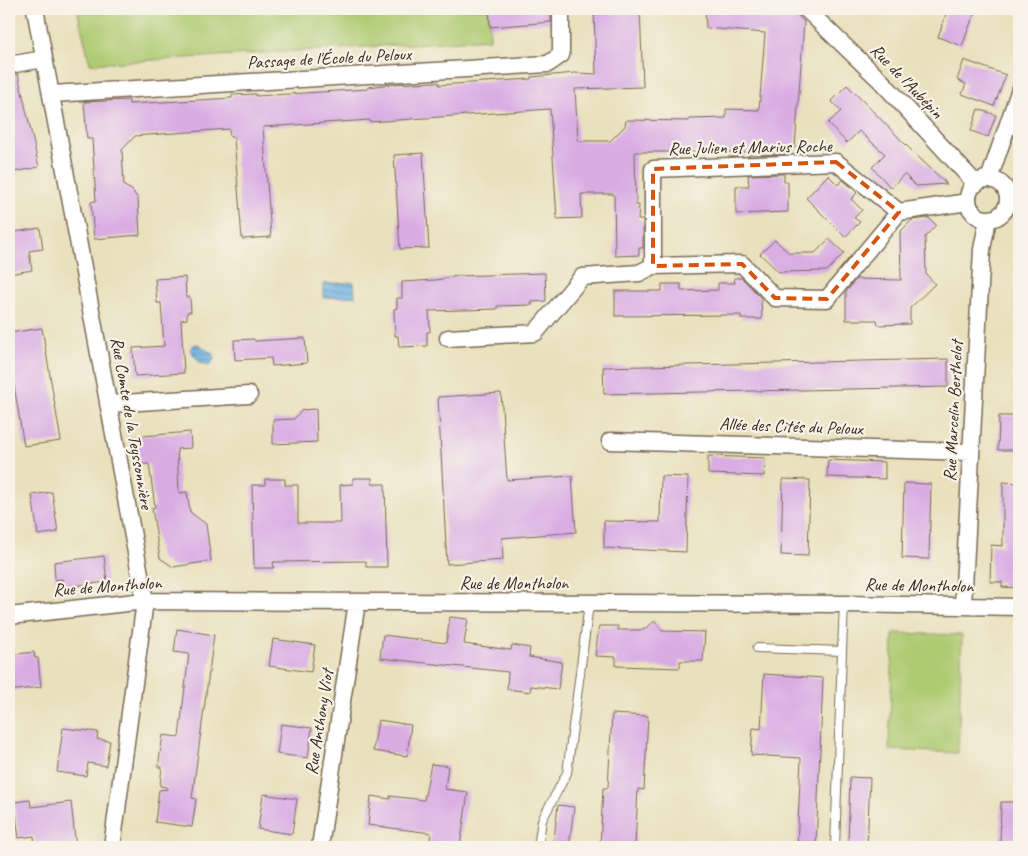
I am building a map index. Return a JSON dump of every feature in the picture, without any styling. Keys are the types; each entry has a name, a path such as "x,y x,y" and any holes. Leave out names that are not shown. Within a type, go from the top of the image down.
{"street":[{"name":"Rue Comte de la Teyssonnière","path":"35,9 145,601 112,847"},
{"name":"Passage de l'École du Peloux","path":"52,94 548,64 561,55 561,9"},
{"name":"Rue de l'Aubépin","path":"806,9 982,182"},
{"path":"9,65 44,59"},
{"path":"982,182 1019,92"},
{"name":"Rue Julien et Marius Roche","path":"653,266 652,169 836,162 899,212"},
{"path":"982,182 1002,185 1014,208 988,220 974,214 968,202 971,188 982,182"},
{"path":"448,338 535,333 582,278 639,273 653,266 742,264 775,298 827,299 899,212 968,202"},
{"name":"Rue Marcelin Berthelot","path":"964,606 982,248 988,220"},
{"path":"108,404 249,395"},
{"name":"Allée des Cités du Peloux","path":"610,440 971,452"},
{"name":"Rue de Montholon","path":"9,616 145,601 844,604 1019,607"},
{"name":"Rue Anthony Viot","path":"320,847 357,602"}],"lane":[{"path":"538,847 542,820 567,773 589,604"},
{"path":"835,847 844,604"},
{"path":"757,648 842,651"}],"highlighted area":[{"path":"836,162 899,212 827,299 775,298 742,264 653,266 653,169"}],"green space":[{"path":"77,9 489,9 490,39 90,64"},
{"path":"893,633 962,635 958,753 889,750"}],"water":[{"path":"354,282 355,296 323,298 323,284"},
{"path":"198,344 213,354 214,360 209,365 201,363 190,350 193,345"}],"building":[{"path":"489,9 551,9 551,22 490,27"},
{"path":"594,9 640,9 643,87 575,89 578,141 610,141 625,126 626,120 689,121 689,119 726,118 726,109 759,110 765,33 706,28 705,9 791,9 804,22 795,148 786,148 786,154 748,155 748,152 635,152 636,205 639,205 638,220 643,220 643,248 639,248 639,255 615,256 614,194 581,194 582,218 557,219 550,109 370,122 370,120 263,127 271,237 242,239 234,137 230,137 229,129 135,136 122,150 124,186 132,190 138,199 140,235 94,239 91,202 96,201 92,139 87,139 84,102 129,100 129,104 232,98 232,95 256,94 256,96 368,89 368,87 391,84 439,82 439,85 531,79 531,77 575,73 596,74"},
{"path":"948,9 976,9 962,46 938,37"},
{"path":"964,60 1006,75 994,106 962,94 966,84 957,80"},
{"path":"18,74 39,167 9,173 9,75"},
{"path":"847,85 947,184 916,186 904,174 891,188 872,167 885,154 859,131 847,143 828,123 841,111 831,101"},
{"path":"978,109 996,115 988,137 971,131"},
{"path":"423,153 429,248 400,249 394,155"},
{"path":"784,174 784,182 788,182 788,212 736,214 736,186 749,186 748,175"},
{"path":"828,175 838,185 843,180 857,193 851,199 862,210 854,218 860,222 845,237 806,198"},
{"path":"929,218 936,225 925,237 926,274 935,284 910,308 910,324 878,325 877,320 846,320 846,292 856,279 901,280 900,232 912,220"},
{"path":"40,228 43,249 29,251 32,270 9,274 9,233"},
{"path":"829,239 844,253 827,271 779,272 760,254 775,240 789,253 815,253"},
{"path":"545,273 546,301 532,302 532,305 497,306 497,309 429,311 430,332 427,332 427,346 399,347 398,336 395,336 394,309 397,308 397,298 402,298 402,282 436,280 457,276"},
{"path":"185,277 186,297 190,297 191,312 187,312 187,319 181,320 184,373 135,376 133,348 164,346 161,303 157,303 155,279"},
{"path":"734,278 742,278 761,298 762,319 741,319 741,315 615,316 615,291 662,291 662,284 681,284 681,291 718,290 718,283 735,283"},
{"path":"42,328 61,441 24,446 9,355 9,333"},
{"path":"305,338 307,363 272,366 271,358 235,360 234,340 254,339 255,341"},
{"path":"948,359 948,387 604,394 603,367"},
{"path":"501,393 507,480 572,476 576,532 502,538 503,560 447,564 438,397"},
{"path":"316,409 317,442 273,444 273,420 294,419 302,410"},
{"path":"999,416 1019,416 1019,450 998,450"},
{"path":"190,432 191,448 177,449 179,493 187,492 190,512 206,524 211,561 173,567 160,558 152,508 155,507 149,464 134,465 131,437"},
{"path":"708,456 765,458 764,476 708,474"},
{"path":"828,460 885,462 885,479 827,477"},
{"path":"661,476 688,477 686,552 604,548 604,521 660,522"},
{"path":"353,478 372,478 372,484 385,484 387,567 366,567 366,561 273,562 274,568 254,568 252,485 265,485 265,479 285,479 285,485 298,485 298,523 341,523 340,485 353,484"},
{"path":"783,479 810,480 808,556 781,555"},
{"path":"1003,482 1019,483 1019,588 1002,587 1002,582 990,582 991,545 1003,546"},
{"path":"904,483 931,484 929,559 902,558"},
{"path":"52,492 58,532 38,535 32,495"},
{"path":"104,556 107,582 64,587 62,579 55,580 54,562"},
{"path":"450,617 468,619 464,644 511,650 512,645 530,648 529,657 562,662 558,689 531,686 530,692 507,689 508,672 380,658 383,635 446,643"},
{"path":"655,621 662,631 705,632 703,661 680,661 680,668 616,666 616,657 595,656 599,626 618,626 618,630 643,630"},
{"path":"177,629 214,635 192,798 196,799 192,827 155,822 159,790 167,789 167,787 160,786 162,767 158,767 163,735 179,737 189,654 174,652"},
{"path":"273,639 315,645 311,672 269,666"},
{"path":"34,652 35,658 38,658 41,687 9,691 9,655"},
{"path":"764,674 823,678 816,847 797,847 801,758 751,755 753,728 761,729"},
{"path":"612,714 648,716 644,790 638,789 635,847 600,847 603,788 608,788"},
{"path":"378,720 411,725 407,756 373,751"},
{"path":"281,724 312,728 308,758 277,754"},
{"path":"63,728 98,732 97,739 110,741 106,766 88,763 86,776 57,772"},
{"path":"431,764 448,766 445,789 468,792 460,847 429,847 431,833 368,825 371,796 390,799 390,796 424,800"},
{"path":"850,777 870,778 867,847 848,847"},
{"path":"263,794 297,799 292,834 258,829"},
{"path":"30,800 31,807 71,802 76,847 35,847 34,836 19,838 14,802"},
{"path":"1001,802 1019,802 1019,847 1000,847"},
{"path":"558,805 574,807 569,847 553,847"}]}
